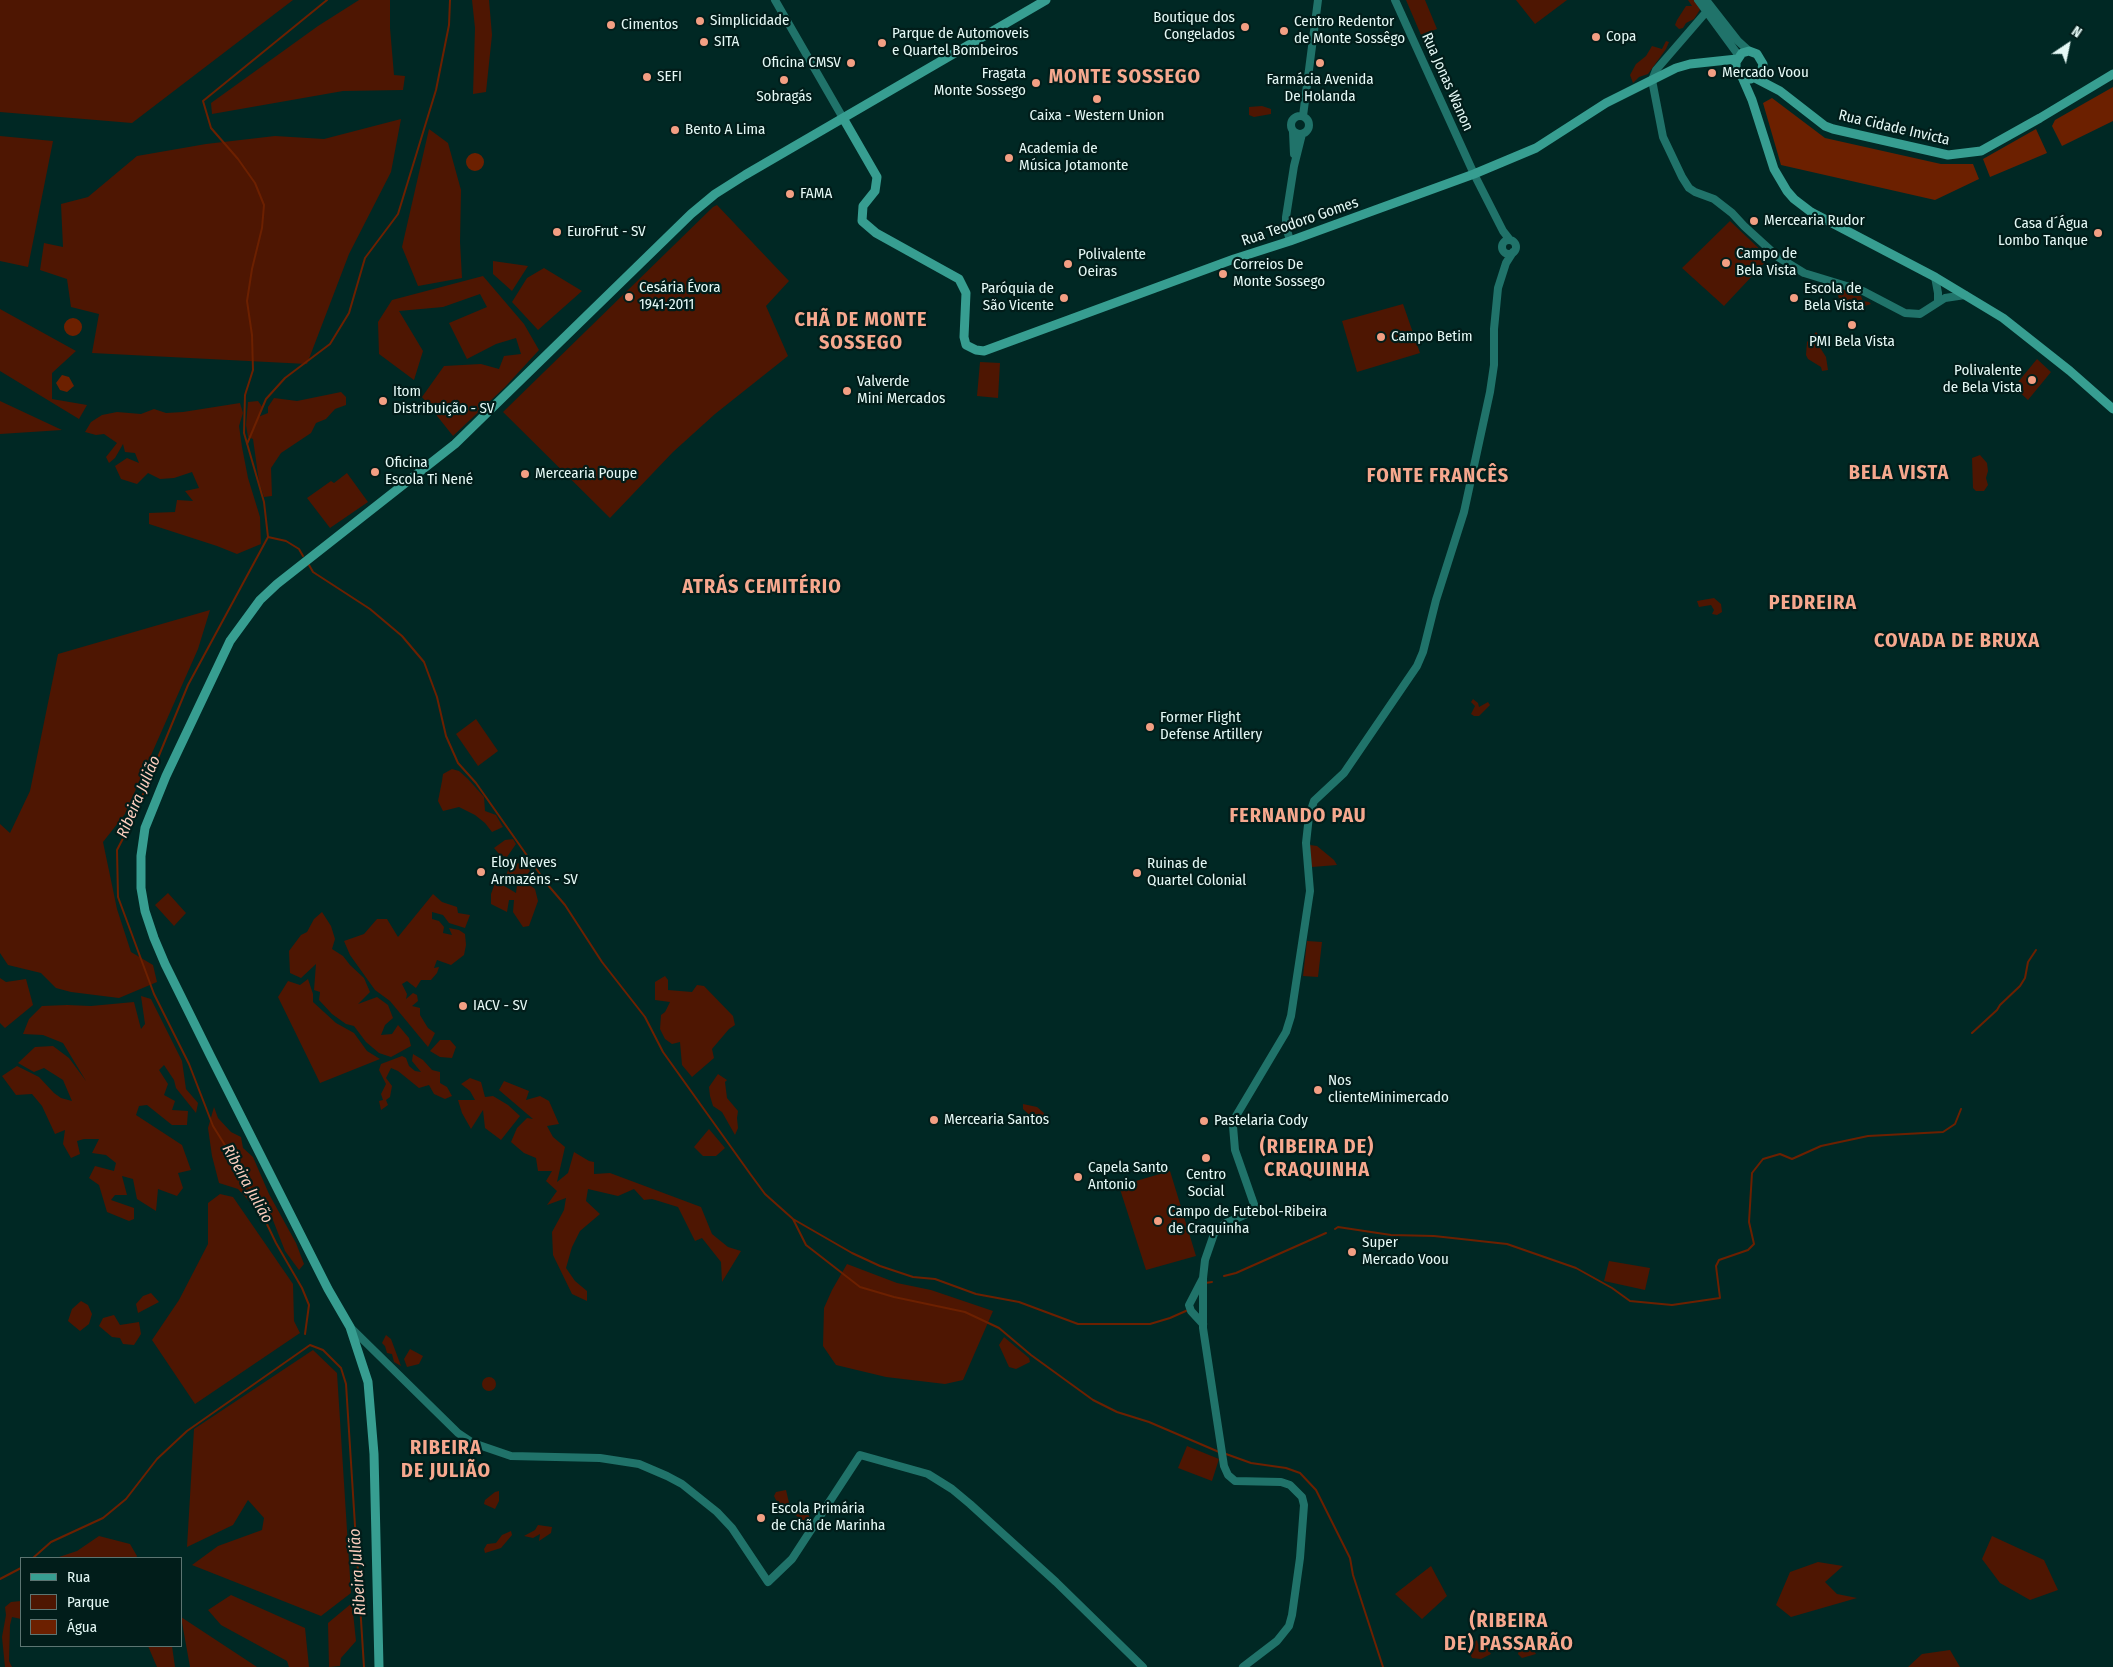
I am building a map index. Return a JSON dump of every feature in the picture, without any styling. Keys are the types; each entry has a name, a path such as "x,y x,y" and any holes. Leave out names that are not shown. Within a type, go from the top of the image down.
{"main road":[{"path":"379,1667 374,1454 368,1382 350,1326 328,1290 164,964 151,929 142,896 142,845 145,828 166,776 230,641 260,600 284,578 455,444 703,204 745,175 1046,0"},
{"name":"Rua Teodoro Gomes","path":"843,118 877,177 875,191 863,206 862,221 876,233 959,280 966,293 964,337 966,345 976,350 984,351 1234,259 1290,241 1474,174 1536,148 1606,103 1676,68 1738,57 1749,51"},
{"name":"Rua Cidade Invicta","path":"1749,51 1760,56 1763,69 1780,91"},
{"path":"1738,57 1746,76 1774,169 1794,199 1811,212 1968,296 2018,330 2070,371 2113,409"},
{"name":"Rua Cidade Invicta","path":"1713,62 1780,91 1825,126 1939,154 1955,155 1981,151 2113,74"},
{"path":"1746,76 1763,69"}],"street":[{"path":"775,0 843,118"},
{"path":"1294,166 1293,132 1290,124 1300,116 1318,0"},
{"name":"Rua Jonas Wanon","path":"1395,0 1474,174 1507,241"},
{"path":"1698,0 1738,57"},
{"path":"1706,0 1733,36 1749,51"},
{"path":"1707,11 1656,70 1652,80 1662,137 1685,182 1694,192 1714,199 1732,213 1778,257 1804,273 1863,291 1905,313 1920,314 1938,301 1952,296 1968,296"},
{"path":"1293,132 1302,134 1307,132 1309,121 1300,116"},
{"path":"1290,241 1286,218 1294,166 1302,134"},
{"path":"1243,1667 1277,1642 1289,1626 1300,1558 1304,1505 1302,1497 1290,1485 1282,1482 1234,1481 1228,1475 1224,1466 1203,1324 1205,1260 1214,1234 1226,1223 1256,1210 1235,1150 1234,1126 1236,1116 1286,1032 1291,1016 1309,899 1306,828 1314,801 1344,773 1417,666 1423,652 1436,600 1464,512 1490,392 1494,365 1496,300 1509,252 1515,246 1507,241 1502,246 1509,252"},
{"path":"1935,277 1938,301"},
{"path":"1203,1278 1189,1305 1191,1311 1203,1324"},
{"path":"350,1326 458,1434 473,1444 511,1456 600,1458 639,1464 682,1484 717,1512 732,1528 768,1582 792,1560 860,1455 928,1474 952,1489 970,1504 1056,1582 1143,1667"}],"green space":[{"path":"0,0 293,0 132,123 0,112"},
{"path":"359,0 390,0 394,75 405,76 403,90 343,91 212,114 211,103 318,26"},
{"path":"472,0 489,0 492,35 486,92 473,94 475,28"},
{"path":"1406,0 1425,0 1437,29 1421,35"},
{"path":"1516,0 1567,0 1535,24"},
{"path":"1688,0 1696,0 1701,8 1694,19 1679,29 1675,25 1677,20 1686,6 1692,6"},
{"path":"1666,41 1669,42 1666,49 1648,74 1639,77 1633,83 1630,75 1636,64 1646,56 1652,46 1662,49"},
{"path":"1262,106 1271,109 1271,114 1254,117 1249,115 1249,107"},
{"path":"401,119 391,172 349,254 307,364 92,353 99,314 71,307 67,279 40,270 44,243 63,247 61,204 88,197 137,156 206,144 275,136 324,139"},
{"path":"429,129 448,143 461,190 460,242 462,278 418,286 402,247"},
{"path":"0,136 53,141 28,267 0,261"},
{"path":"717,205 789,281 766,306 788,356 715,414 673,452 610,518 503,412"},
{"name":"Campo de Bela Vista","path":"1730,221 1769,258 1724,306 1682,268"},
{"path":"493,261 528,266 512,291 493,274"},
{"path":"544,268 582,291 538,330 512,302 527,278"},
{"path":"483,276 524,324 539,350 505,387 453,436 422,397 444,366 481,364 499,369 504,356 521,354 516,338 496,344 467,359 449,323 487,307 480,294 443,307 399,311 423,351 414,380 379,354 378,322 392,300"},
{"path":"1836,287 1854,296 1861,296 1863,301 1871,304 1856,309 1852,308 1851,299 1843,301 1839,299"},
{"name":"Campo Betim","path":"1403,304 1420,353 1357,372 1342,321"},
{"path":"0,309 76,351 52,373 52,399 87,405 79,419 0,371"},
{"path":"1816,332 1823,339 1819,346 1826,357 1828,370 1822,371 1821,367 1808,359 1806,355 1807,342"},
{"name":"Polivalente de Bela Vista","path":"2037,359 2051,372 2028,400 2014,387"},
{"path":"980,362 1000,363 998,398 977,396"},
{"path":"341,392 346,397 346,405 335,409 326,419 316,423 311,433 281,453 271,468 272,496 264,497 259,482 253,439 248,437 246,425 248,402 258,401 263,408 258,417 268,413 268,407 274,398 297,401"},
{"path":"0,401 62,430 0,434"},
{"path":"240,403 243,413 239,426 242,447 248,478 260,517 261,544 237,554 149,524 149,513 175,512 177,500 193,501 185,491 199,488 192,472 174,478 160,479 148,473 137,484 121,479 115,466 127,458 139,463 135,453 125,452 123,444 115,458 109,463 106,457 117,443 104,434 96,435 85,432 91,422 102,415 117,412 141,414 154,409 166,413 183,412"},
{"path":"1980,455 1987,463 1988,471 1986,478 1988,485 1984,491 1976,491 1973,488 1972,458"},
{"path":"347,473 368,502 330,528 307,498 331,481 334,483"},
{"path":"1714,598 1721,604 1722,612 1717,615 1712,614 1714,610 1711,605 1699,607 1697,601"},
{"path":"210,610 198,649 125,814 103,842 117,909 131,952 153,965 157,982 119,998 71,992 56,988 41,973 8,965 0,953 0,824 10,833 30,791 58,654"},
{"path":"1473,699 1478,703 1479,707 1488,702 1490,705 1479,716 1471,714 1475,706 1471,702"},
{"path":"476,719 498,751 478,766 456,734"},
{"path":"452,769 459,771 484,797 485,811 496,815 503,827 492,832 475,815 459,807 443,811 438,801 443,774"},
{"path":"513,839 516,844 507,857 500,855 494,848 505,840"},
{"path":"1310,845 1317,846 1334,860 1337,865 1312,867 1310,865"},
{"path":"521,855 530,871 526,876 515,874 535,889 538,901 529,926 523,927 513,912 514,900 509,900 507,912 491,904 491,894 495,883 501,884 516,893 517,885 511,884 505,879 510,864 520,863"},
{"path":"168,893 186,913 174,926 155,905"},
{"path":"433,894 442,902 457,907 458,913 470,915 465,928 449,923 443,915 432,912 432,919 439,921 444,927 443,933 452,935 449,928 459,930 465,934 466,945 464,955 451,965 437,960 434,968 439,967 437,973 431,980 421,980 416,988 407,981 402,984 407,994 406,999 413,993 417,995 418,1001 412,1006 420,1008 420,1015 428,1028 435,1033 428,1047 390,1001 375,990 350,955 344,941 364,934 377,919 387,919 398,937"},
{"path":"322,912 331,926 335,939 332,949 343,956 364,978 370,992 358,1004 377,997 388,1005 393,1018 385,1025 381,1035 392,1034 398,1025 409,1038 411,1046 391,1057 379,1053 366,1042 354,1026 346,1024 332,1014 319,1000 320,992 314,990 316,964 301,978 290,973 289,951 301,935 307,932 314,919"},
{"path":"1307,941 1322,942 1318,977 1303,976"},
{"path":"665,976 668,980 668,990 692,992 697,985 704,986 733,1016 735,1025 729,1029 712,1049 714,1058 692,1077 682,1065 680,1042 672,1044 665,1039 660,1029 661,1015 665,1012 670,1002 655,1000 655,982"},
{"path":"0,978 6,982 26,979 33,1005 5,1028 0,1023"},
{"path":"308,979 313,994 313,1002 336,1023 354,1033 367,1051 380,1059 320,1083 278,997 288,981 300,985"},
{"path":"141,996 151,999 182,1061 186,1089 198,1103 196,1113 176,1088 174,1080 164,1065 159,1070 168,1084 164,1095 175,1101 172,1110 188,1111 187,1125 172,1125 147,1105 139,1106 136,1115 182,1145 191,1170 178,1173 183,1188 177,1196 158,1189 156,1211 137,1199 133,1179 122,1176 127,1195 115,1195 111,1200 134,1208 134,1219 129,1221 107,1212 99,1185 89,1178 95,1166 114,1171 116,1163 106,1155 92,1153 99,1139 77,1141 80,1154 71,1158 63,1144 65,1130 55,1134 42,1106 32,1094 16,1095 2,1076 17,1066 39,1077 61,1098 72,1101 63,1080 44,1068 34,1072 18,1063 35,1047 53,1046 69,1058 86,1081 63,1043 43,1035 23,1034 29,1019 42,1006 91,1006 134,1002 141,1029 145,1024"},
{"path":"440,1040 450,1040 456,1047 452,1058 440,1057 430,1051"},
{"path":"413,1054 423,1060 432,1070 440,1072 440,1083 447,1087 452,1096 445,1099 434,1094 429,1085 419,1088 398,1071 391,1068 386,1078 392,1086 390,1097 386,1100 388,1105 381,1110 379,1101 383,1100 381,1094 386,1084 379,1070 381,1064 402,1056 406,1058 409,1066 415,1071 421,1072 412,1061"},
{"path":"718,1074 727,1080 725,1082 727,1098 738,1111 738,1128 735,1135 722,1112 713,1106 710,1096 709,1087"},
{"path":"470,1078 481,1082 485,1097 493,1096 508,1105 520,1116 501,1140 485,1128 483,1110 471,1129 462,1113 458,1100 475,1100 470,1091 461,1084"},
{"path":"504,1081 529,1091 526,1100 540,1096 549,1101 559,1124 547,1126 553,1137 565,1147 557,1182 568,1173 574,1152 594,1162 594,1174 610,1173 701,1207 712,1234 728,1247 741,1251 722,1282 721,1262 702,1238 695,1241 678,1207 652,1199 644,1200 634,1189 618,1196 588,1189 586,1201 600,1214 580,1231 572,1247 566,1268 575,1281 587,1291 587,1301 572,1294 553,1255 552,1232 564,1210 566,1198 547,1205 557,1191 546,1181 552,1171 538,1171 536,1158 524,1153 511,1142 517,1128 527,1118 533,1119 499,1090"},
{"path":"1023,1104 1037,1107 1044,1113 1043,1119 1035,1120 1023,1109"},
{"path":"214,1107 218,1118 231,1132 241,1137 243,1148 253,1157 269,1194 296,1243 304,1264 299,1270 285,1251 271,1215 249,1201 238,1189 219,1183 212,1156 208,1128"},
{"path":"709,1129 725,1148 716,1156 703,1156 694,1147"},
{"name":"Campo de Futebol-Ribeira de Craquinha","path":"1170,1171 1196,1256 1146,1270 1119,1186"},
{"path":"220,1194 233,1197 293,1284 294,1321 300,1333 195,1404 152,1340 179,1300 208,1244 208,1203"},
{"path":"1609,1261 1650,1268 1645,1290 1604,1281"},
{"path":"847,1264 897,1283 931,1290 993,1311 963,1380 945,1384 886,1377 836,1365 823,1346 824,1308"},
{"path":"151,1293 159,1302 138,1313 136,1304 143,1296"},
{"path":"81,1301 88,1305 92,1314 89,1324 80,1331 68,1321 72,1309"},
{"path":"114,1315 120,1325 139,1322 141,1334 134,1345 123,1344 120,1338 112,1337 99,1326 103,1318"},
{"path":"386,1335 391,1339 401,1366 394,1362 392,1354 387,1353 382,1343"},
{"path":"1004,1337 1029,1358 1030,1362 1016,1369 1009,1367 999,1345"},
{"path":"410,1349 423,1356 419,1364 407,1367 404,1359"},
{"path":"313,1350 337,1373 351,1593 321,1616 192,1565 218,1546 262,1530 264,1518 248,1500 233,1525 187,1547 194,1429"},
{"path":"486,1377 492,1377 496,1384 492,1391 486,1391 482,1387 482,1381"},
{"path":"1187,1446 1219,1459 1212,1481 1178,1468"},
{"path":"786,1490 790,1507 809,1515 810,1521 805,1522 777,1502 774,1496 776,1492"},
{"path":"499,1491 499,1501 495,1509 484,1504 485,1500"},
{"path":"538,1525 552,1527 551,1533 539,1541 540,1534 533,1538 524,1536 535,1530"},
{"path":"511,1531 512,1535 501,1548 485,1553 484,1549 487,1544 496,1543 502,1535"},
{"path":"99,1536 130,1544 137,1556 59,1557 77,1551"},
{"path":"1992,1536 2044,1560 2058,1590 2030,1600 2000,1583 1982,1559"},
{"path":"1818,1562 1843,1566 1825,1582 1837,1594 1857,1598 1791,1617 1776,1605 1790,1572"},
{"path":"1431,1566 1447,1596 1422,1619 1395,1594"},
{"path":"231,1595 305,1628 309,1667 289,1667 287,1661 221,1625 208,1610"},
{"path":"20,1601 20,1619 12,1617 9,1661 12,1667 5,1667 2,1637 6,1615 5,1607 11,1602"},
{"path":"352,1603 356,1641 341,1658 340,1666 329,1667 328,1623"},
{"path":"182,1618 257,1667 190,1667"},
{"path":"1506,1637 1528,1642 1536,1654 1522,1658 1518,1654 1520,1646 1512,1645"},
{"path":"1477,1640 1478,1644 1487,1647 1491,1654 1481,1659 1472,1658 1469,1651 1470,1645"},
{"path":"148,1647 172,1647 175,1667 157,1667"},
{"path":"1950,1650 1960,1667 1908,1667 1922,1654"}],"water":[{"path":"2113,87 2113,121 2062,146 2052,126 2055,120"},
{"path":"1772,98 1825,138 1941,164 1973,164 1979,179 1935,200 1781,165 1763,103"},
{"path":"2036,129 2047,153 1990,177 1983,159"},
{"path":"475,153 481,156 484,162 481,168 475,171 469,168 466,162 469,156"},
{"path":"69,318 77,318 82,323 80,334 69,336 64,331 64,323"},
{"path":"62,375 69,377 74,386 67,392 60,390 56,383"}],"waterway":[{"name":"Ribeira Julião","path":"305,1334 309,1305 302,1288 276,1243 243,1174 213,1126 189,1064 154,994 118,897 117,850 132,821 188,685 268,537 264,502 244,433 245,395 253,370 252,335 247,301 252,269 262,228 264,205 255,183 238,159 211,128 203,101 327,0"},
{"path":"247,444 266,399 285,378 330,344 349,313 365,258 398,214 436,90 449,25 450,0"},
{"path":"268,537 286,541 299,549 303,556"},
{"path":"309,565 313,572 370,609 402,636 424,662 437,697 446,736 458,763 476,783 547,884 565,905 602,962 645,1017 663,1052 751,1175 765,1194 793,1219 852,1253 880,1266 913,1277 935,1279 976,1294 1019,1302 1078,1324 1150,1324 1188,1310"},
{"path":"1972,1033 2020,986 2025,978 2028,962 2036,950"},
{"path":"1335,1229 1338,1227 1391,1235 1434,1236 1507,1244 1576,1268 1612,1288 1630,1301 1672,1305 1720,1298 1716,1266 1719,1260 1748,1250 1754,1244 1749,1222 1752,1173 1763,1159 1780,1154 1792,1159 1821,1146 1868,1136 1943,1132 1955,1124 1961,1109"},
{"path":"793,1219 806,1245 860,1287 894,1297 965,1312 999,1328 1031,1355 1093,1400 1117,1412 1149,1422 1219,1452"},
{"path":"1224,1276 1236,1273 1326,1233"},
{"path":"1205,1283 1212,1282"},
{"path":"34,1557 51,1542 103,1518 126,1499 157,1459 187,1431 310,1345 323,1350 341,1368 346,1384 364,1667"},
{"path":"1226,1454 1251,1463 1286,1468 1300,1473 1316,1490 1350,1558 1353,1575 1383,1667"},
{"path":"0,1579 20,1569"}],"place":[{"name":"Simplicidade","path":"700,21"},
{"name":"Cimentos","path":"611,25"},
{"name":"Boutique dos Congelados","path":"1245,27"},
{"name":"Centro Redentor de Monte Sossêgo","path":"1284,31"},
{"name":"Copa","path":"1596,37"},
{"name":"SITA","path":"704,42"},
{"name":"Parque de Automoveis e Quartel Bombeiros","path":"882,43"},
{"name":"Oficina CMSV","path":"851,63"},
{"name":"Farmácia Avenida De Holanda","path":"1320,63"},
{"name":"Mercado Voou","path":"1712,73"},
{"name":"SEFI","path":"647,77"},
{"name":"Sobragás","path":"784,80"},
{"name":"Fragata Monte Sossego","path":"1036,83"},
{"name":"Caixa - Western Union","path":"1097,99"},
{"name":"Bento A Lima","path":"675,130"},
{"name":"Academia de Música Jotamonte","path":"1009,158"},
{"name":"FAMA","path":"790,194"},
{"name":"Mercearia Rudor","path":"1754,221"},
{"name":"EuroFrut - SV","path":"557,232"},
{"name":"Casa d´Água Lombo Tanque","path":"2098,233"},
{"name":"Campo de Bela Vista","path":"1726,263"},
{"name":"Polivalente Oeiras","path":"1068,264"},
{"name":"Correios De Monte Sossego","path":"1223,274"},
{"name":"Cesária Évora 1941-2011","path":"629,297"},
{"name":"Paróquia de São Vicente","path":"1064,298"},
{"name":"Escola de Bela Vista","path":"1794,298"},
{"name":"PMI Bela Vista","path":"1852,325"},
{"name":"Campo Betim","path":"1381,337"},
{"name":"Polivalente de Bela Vista","path":"2032,380"},
{"name":"Valverde Mini Mercados","path":"847,391"},
{"name":"Itom Distribuição - SV","path":"383,401"},
{"name":"Oficina Escola Ti Nené","path":"375,472"},
{"name":"Mercearia Poupe","path":"525,474"},
{"name":"Former Flight Defense Artillery","path":"1150,727"},
{"name":"Eloy Neves Armazéns - SV","path":"481,872"},
{"name":"Ruinas de Quartel Colonial","path":"1137,873"},
{"name":"IACV - SV","path":"463,1006"},
{"name":"Nos clienteMinimercado","path":"1318,1090"},
{"name":"Mercearia Santos","path":"934,1120"},
{"name":"Pastelaria Cody","path":"1204,1121"},
{"name":"Centro Social","path":"1206,1158"},
{"name":"Capela Santo Antonio","path":"1078,1177"},
{"name":"Campo de Futebol-Ribeira de Craquinha","path":"1158,1221"},
{"name":"Super Mercado Voou","path":"1352,1252"},
{"name":"Escola Primária de Chã de Marinha","path":"761,1518"}],"district":[{"name":"MONTE SOSSEGO","path":"1125,77"},
{"name":"CHÃ DE MONTE SOSSEGO","path":"861,332"},
{"name":"BELA VISTA","path":"1899,473"},
{"name":"FONTE FRANCÊS","path":"1438,476"},
{"name":"ATRÁS CEMITÉRIO","path":"762,587"},
{"name":"PEDREIRA","path":"1813,603"},
{"name":"COVADA DE BRUXA","path":"1957,641"},
{"name":"FERNANDO PAU","path":"1298,816"},
{"name":"(RIBEIRA DE) CRAQUINHA","path":"1317,1158"},
{"name":"RIBEIRA DE JULIÃO","path":"446,1460"},
{"name":"(RIBEIRA DE) PASSARÃO","path":"1509,1632"}]}
